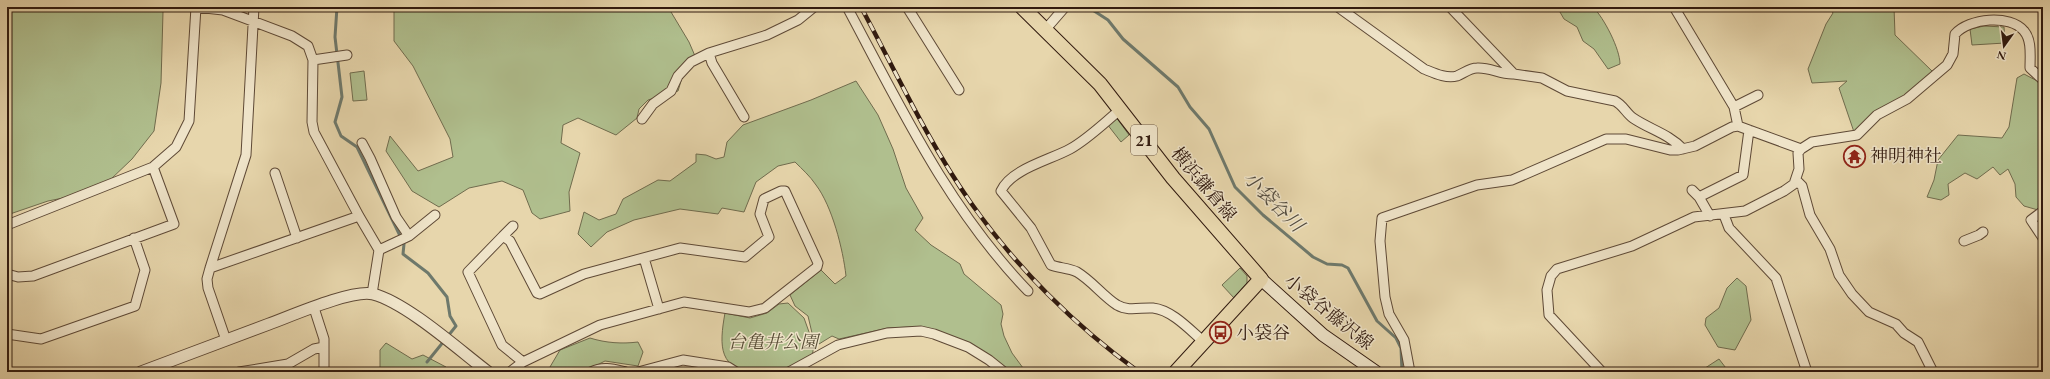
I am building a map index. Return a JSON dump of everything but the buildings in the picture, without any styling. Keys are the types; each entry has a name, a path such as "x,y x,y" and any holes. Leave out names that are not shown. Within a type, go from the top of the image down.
{"main road":[{"name":"横浜鎌倉線","path":"1022,7 1100,84 1121,109 1173,178 1261,279"},
{"path":"1176,372 1261,279"},
{"name":"小袋谷藤沢線","path":"1261,279 1322,335 1376,372"}],"street":[{"path":"7,225 153,167 176,147 189,120 196,7 224,10 254,20 302,40 312,52 314,60 312,122 314,132 379,250 372,294"},
{"path":"226,340 208,288 207,279 246,155 254,7"},
{"path":"642,119 653,104 673,88 683,69 695,60 709,53 767,35 798,20 814,7"},
{"path":"847,7 909,124 947,189 984,242 1028,291"},
{"path":"907,7 959,90"},
{"path":"1045,30 1066,7"},
{"path":"1338,7 1424,69 1435,74 1456,76 1476,68 1487,68 1506,74 1542,78 1567,90 1615,101 1620,104 1632,117 1675,141 1683,149"},
{"path":"1450,7 1514,74"},
{"path":"1674,7 1734,107 1738,126"},
{"path":"1602,372 1549,315 1547,290 1551,276 1557,269 1632,246 1694,217 1724,215 1745,211 1784,191 1794,184 1796,180 1799,169 1798,154 1801,149 1812,142 1853,136 1861,133 1877,114 1907,99 1949,67 1953,54 1956,34 1960,29 1976,21 1992,20 2010,23 2025,32 2030,50 2030,68 2043,80"},
{"path":"709,53 712,63 744,117"},
{"path":"314,60 347,55"},
{"path":"1734,107 1758,95"},
{"path":"1121,109 1071,148 1026,169 1004,183 1001,191 1031,228 1051,265 1076,272 1095,285 1117,305 1126,309 1154,308 1166,313 1180,321 1204,342"},
{"path":"1410,372 1404,340 1389,314 1385,296 1380,241 1382,218 1477,185 1518,177 1606,139 1626,139 1670,150 1683,149 1695,146 1732,127 1738,126 1801,149"},
{"path":"1710,216 1695,193 1742,174 1749,130"},
{"path":"362,143 396,217 409,236"},
{"path":"7,274 18,277 33,276 174,224 153,167"},
{"path":"275,173 297,238"},
{"path":"1796,180 1802,186 1810,215 1830,249 1839,274 1852,294 1869,312 1896,324 1904,333 1918,342 1933,372"},
{"path":"503,236 510,241 537,293 540,294 584,274 680,248 745,257 769,237 760,214 764,199 781,191 785,191 818,263 811,271 765,308 749,312 684,302 600,325 523,362 510,372"},
{"path":"2043,211 2032,220 2043,238"},
{"path":"379,250 409,236 435,215"},
{"path":"1724,215 1730,228 1776,278 1807,372"},
{"path":"210,268 359,216"},
{"path":"513,226 468,272 502,345 523,362"},
{"path":"1964,241 1983,232"},
{"path":"7,334 41,339 135,306 145,270 134,238"},
{"path":"644,258 659,309"},
{"path":"141,372 157,369 226,340 314,308 351,296 372,294 388,299 412,315 488,372"},
{"path":"314,308 324,339 324,372"},
{"path":"790,372 838,345 887,333 920,331 934,334 968,347 989,360 1004,372"},
{"path":"239,372 288,364 314,349 324,347"},
{"path":"638,372 683,360 728,367 736,372"},
{"path":"591,372 599,368 605,368 626,372"}],"green space":[{"path":"7,7 159,7 163,12 161,83 154,131 132,159 110,180 78,195 48,201 7,215"},
{"path":"394,7 668,7 689,42 695,56 684,71 678,91 648,100 639,109 637,118 616,135 578,118 563,125 561,143 580,153 569,192 570,211 540,219 532,213 523,190 502,181 469,188 439,207 412,191 386,151 390,136 418,171 453,157 450,139 413,66 394,41"},
{"path":"1557,7 1593,7 1602,18 1611,34 1620,64 1608,69 1594,49 1583,41 1577,27 1564,19"},
{"path":"1830,7 1894,7 1895,35 1933,72 1899,101 1875,111 1854,132 1839,88 1847,81 1812,83 1808,69 1826,24 1833,13"},
{"path":"1984,26 2004,27 2005,43 1972,45 1970,29"},
{"path":"364,71 367,100 353,101 350,73"},
{"path":"2024,74 2043,84 2043,206 2038,210 2024,206 2016,197 2015,184 2008,169 2000,175 1993,167 1977,179 1965,173 1948,184 1949,195 1941,200 1927,197 1934,180 1938,160 1958,135 2002,138 2009,127 2017,78"},
{"path":"856,81 878,115 893,149 906,188 923,218 915,230 931,245 960,264 964,274 1001,305 1003,314 1001,324 1004,336 1012,353 1026,372 1010,372 988,355 911,327 888,328 839,339 832,336 819,344 812,333 808,316 795,306 790,295 821,270 835,284 846,276 836,228 827,204 814,182 795,162 778,166 756,182 744,212 722,208 718,214 680,209 634,220 607,232 591,247 578,234 584,212 599,220 616,214 623,199 658,180 670,181 696,162 696,154 706,155 716,159 724,157 727,142 743,125 811,100"},
{"path":"1116,117 1129,135 1121,142 1107,124"},
{"path":"1240,268 1247,276 1247,283 1234,298 1222,285"},
{"path":"1737,278 1746,286 1751,320 1735,350 1718,347 1705,325 1706,318 1719,308 1727,288"},
{"name":"台亀井公園","path":"788,303 804,318 814,346 812,356 793,366 773,373 746,371 729,362 724,355 722,346 725,313 750,318 767,313 779,304"},
{"path":"590,338 614,343 638,342 643,352 638,366 605,361 583,372 547,372 560,350"},
{"path":"386,343 412,359 423,355 446,367 447,372 380,372 380,350"},
{"path":"1719,359 1729,372 1699,372"}],"waterway":[{"path":"337,7 335,37 342,97 335,122 341,136 357,147 404,244 403,254 428,273 447,297 450,316 456,326 448,336"},
{"name":"小袋谷川","path":"1088,7 1108,20 1123,39 1178,87 1190,107 1209,129 1235,187 1263,215 1313,257 1327,264 1342,265 1348,268 1377,321 1396,338 1401,348 1402,372"},
{"path":"427,362 444,341"}],"railway":[{"path":"861,7 941,156 955,180 989,227 1007,250 1048,294 1092,335 1139,372"}],"place":[{"name":"神明神社","path":"1854,156"},
{"name":"小袋谷","path":"1220,333"}]}
